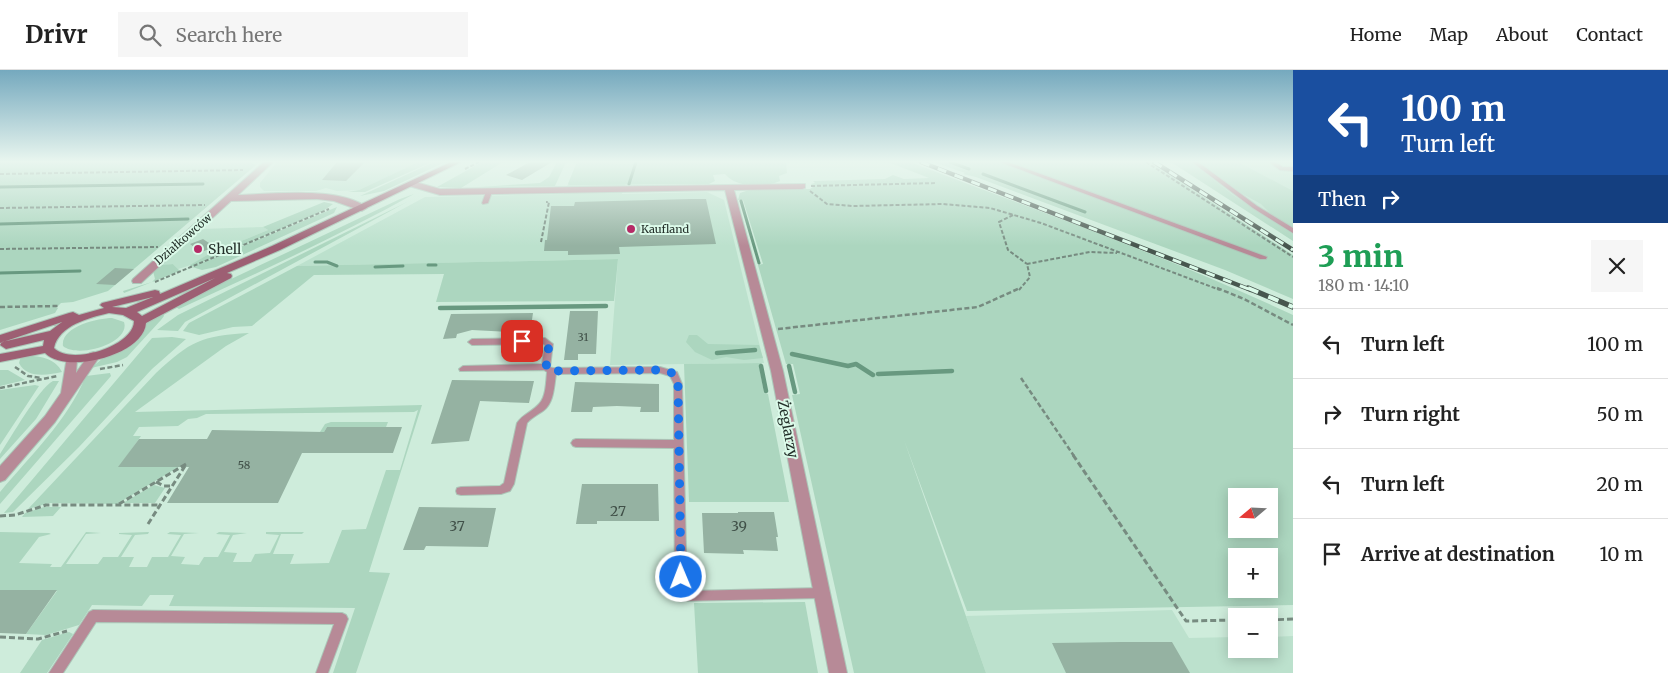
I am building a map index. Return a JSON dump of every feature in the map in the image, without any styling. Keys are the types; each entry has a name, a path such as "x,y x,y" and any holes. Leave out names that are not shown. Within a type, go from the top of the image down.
{"main road":[{"path":"48,350 50,339 55,334 63,327 85,316 109,310 129,311 276,248 399,190"},
{"path":"140,321 237,271 276,248"},
{"path":"0,339 88,309 179,289"},
{"path":"48,350 55,357 71,360 94,356 113,349 128,340 138,330 139,317 129,311"},
{"path":"0,346 55,334"},
{"path":"0,358 48,350"}],"street":[{"name":"Działkowców","path":"137,280 238,190"},
{"path":"427,190 440,192 578,190"},
{"name":"Żeglarzy","path":"730,190 777,371 838,673"},
{"path":"226,201 317,196 346,201 362,208"},
{"path":"0,476 50,419 67,392 94,356"},
{"path":"67,392 71,360"}],"lane":[{"path":"1080,190 1262,257"},
{"path":"1230,190 1293,231"},
{"path":"486,203 489,192"},
{"path":"461,491 494,491 506,488 510,480 522,424 525,418 545,404 549,369 549,344 545,342 472,342"},
{"path":"463,369 660,370 674,374 678,384 681,596 821,593"},
{"path":"576,443 679,444"},
{"path":"55,673 93,616 342,619 322,673"}],"path":[{"path":"808,190 827,204 854,206 943,204 990,208 1121,253 1244,299 1293,325"},
{"path":"1190,190 1293,257"},
{"path":"0,208 226,201"},
{"path":"149,287 155,282 270,235 346,201"},
{"path":"541,202 549,202 541,242"},
{"path":"767,330 978,307 1019,290 1030,277 1027,264 1008,250 999,222 1013,215"},
{"path":"0,249 174,246"},
{"path":"1027,264 1090,252 1121,253"},
{"path":"0,306 58,306"},
{"path":"98,369 123,365"},
{"path":"12,366 28,376 46,379"},
{"path":"0,388 62,376"},
{"path":"1021,378 1186,621 1228,620"},
{"path":"118,505 187,463 148,524"},
{"path":"156,482 164,486 172,486"},
{"path":"0,516 15,516 46,505 160,505"},
{"path":"1278,620 1293,619"},
{"path":"0,637 38,639 78,628 85,628"}],"shaded area":[{"path":"0,190 226,190 108,291 73,302 61,303 56,308 58,308 55,313 0,330"},
{"path":"263,190 319,190 316,191"},
{"path":"358,190 369,190 365,192 348,192"},
{"path":"373,190 386,190 384,191 360,196"},
{"name":"Kaufland","path":"566,190 623,190 622,194 707,192 724,200 764,363 610,365 618,259 297,266 425,197 564,194"},
{"path":"749,190 984,190 1151,254 1293,315 1293,605 967,611 904,440 986,673 854,673 792,395 800,394 793,364 786,364 758,265 763,264 743,200 738,200 740,193"},
{"path":"1011,190 1193,190 1293,255 1293,299 1225,270"},
{"path":"1214,190 1227,190 1293,234 1293,241"},
{"path":"1219,190 1293,190 1293,236"},
{"path":"1236,190 1293,191 1293,229 1276,219 1261,204"},
{"path":"414,194 238,282 179,309 174,306 400,199"},
{"path":"324,202 333,204 323,211 191,267 190,265 209,254 268,230 263,227"},
{"path":"407,202 185,322 178,331 157,330 178,315"},
{"path":"337,207 334,213 216,267 202,270 192,267"},
{"name":"Shell","path":"263,227 268,230 209,254 191,265 178,269 173,264 159,266 200,229"},
{"path":"618,259 614,301 436,302 444,274 314,275 252,326 233,327 199,335 183,331 189,323 297,266"},
{"path":"173,264 180,271 152,282 155,279 153,271 162,265"},
{"path":"152,282 124,293 123,291"},
{"path":"163,313 164,316 161,320 127,357 117,362 91,368 149,320"},
{"path":"112,318 124,322 124,330 112,342 102,347 80,351 70,350 63,346 64,339 73,329 90,322"},
{"path":"249,333 226,346 135,412 422,405 369,572 390,573 356,673 333,673 355,608 169,606 174,595 150,595 142,606 92,605 79,625 46,635 26,634 57,591 0,590 0,532 51,534 39,537 19,563 52,564 50,567 61,567 86,532 101,533 86,534 66,564 98,564 103,557 118,557 132,535 119,533 149,532 148,534 135,535 121,557 134,557 129,567 147,567 152,557 168,557 181,535 167,534 170,532 199,533 184,534 171,556 185,557 181,564 199,565 204,557 218,557 230,535 216,534 219,532 247,533 233,535 224,552 237,553 233,562 251,562 255,554 270,553 279,535 266,534 266,532 304,532 302,534 281,534 273,554 294,554 290,564 329,563 342,530 366,529 386,470 400,470 418,410 414,412 206,414 188,419 178,426 139,427 133,436 141,436 119,467 168,467 172,462 185,463 117,504 49,503 28,509 156,373 178,354 197,342 207,339"},
{"path":"689,335 697,335 708,344 759,345 763,358 744,360 726,357 712,360 695,352 686,342"},
{"path":"172,337 186,339 152,369 79,447 13,512 4,513 152,338"},
{"path":"21,356 33,356 50,360 62,372 44,375 32,374 27,372 19,363"},
{"path":"761,363 759,365 764,393 768,394 789,502 689,502 684,364"},
{"path":"0,370 8,370 25,380 0,386"},
{"path":"110,373 111,376 0,504 0,492 59,423 86,376"},
{"path":"53,381 59,381 36,419 0,459 0,454 25,414 40,393"},
{"path":"39,386 0,445 0,390"},
{"path":"331,422 388,422 386,427 327,427 324,432 320,432 325,424"},
{"path":"154,485 165,488 155,503 123,503"},
{"path":"44,507 61,507 53,516 22,517 25,513"},
{"path":"805,602 818,673 698,673 694,603"},
{"path":"1172,610 1189,638 1228,637 1228,658 1278,658 1278,637 1293,636 1293,673 986,673 966,616"},
{"path":"69,632 73,634 47,673 20,673 42,640"}],"building":[{"name":"Kaufland","path":"706,199 716,244 619,247 620,254 568,255 568,251 544,251 551,206 574,206 575,202"},
{"path":"203,239 215,247 201,252 190,244"},
{"path":"115,268 134,269 115,285 96,284"},
{"path":"570,311 598,311 596,354 578,354 578,360 564,360"},
{"path":"533,313 530,333 472,330 457,334 456,338 443,339 451,314"},
{"path":"452,380 534,381 529,403 480,401 469,441 431,444"},
{"path":"575,382 659,384 659,412 640,412 641,407 617,406 593,407 592,412 571,412"},
{"path":"327,427 402,427 393,453 302,453 278,503 167,503 189,467 118,467 139,439 207,439 212,430 324,432"},
{"path":"582,484 658,484 659,521 597,521 597,524 576,524"},
{"path":"419,507 496,508 488,547 426,546 424,550 403,550"},
{"path":"774,512 778,551 743,550 744,554 704,553 702,513"},
{"path":"0,590 57,590 26,634 0,633"},
{"path":"1172,642 1190,673 1066,673 1052,643"}],"waterway":[{"path":"1026,190 1085,212"},
{"path":"741,201 759,263"},
{"path":"0,224 188,219"},
{"path":"315,262 327,262 337,266"},
{"path":"428,265 436,265"},
{"path":"375,267 403,266"},
{"path":"0,273 80,271"},
{"path":"440,308 606,306"},
{"path":"717,353 755,350"},
{"path":"792,354 848,366 856,364 873,375"},
{"path":"761,366 766,391"},
{"path":"789,366 795,392"},
{"path":"878,374 952,371"}],"railway":[{"path":"994,190 1251,290"},
{"path":"1198,190 1293,250"},
{"path":"1248,288 1293,307"}],"place":[{"name":"Kaufland","path":"631,229"},
{"name":"Shell","path":"198,249"}],"route":[{"path":"522,341 539,341 549,344 546,368 552,371 660,370 668,371 677,378 681,577"}]}
